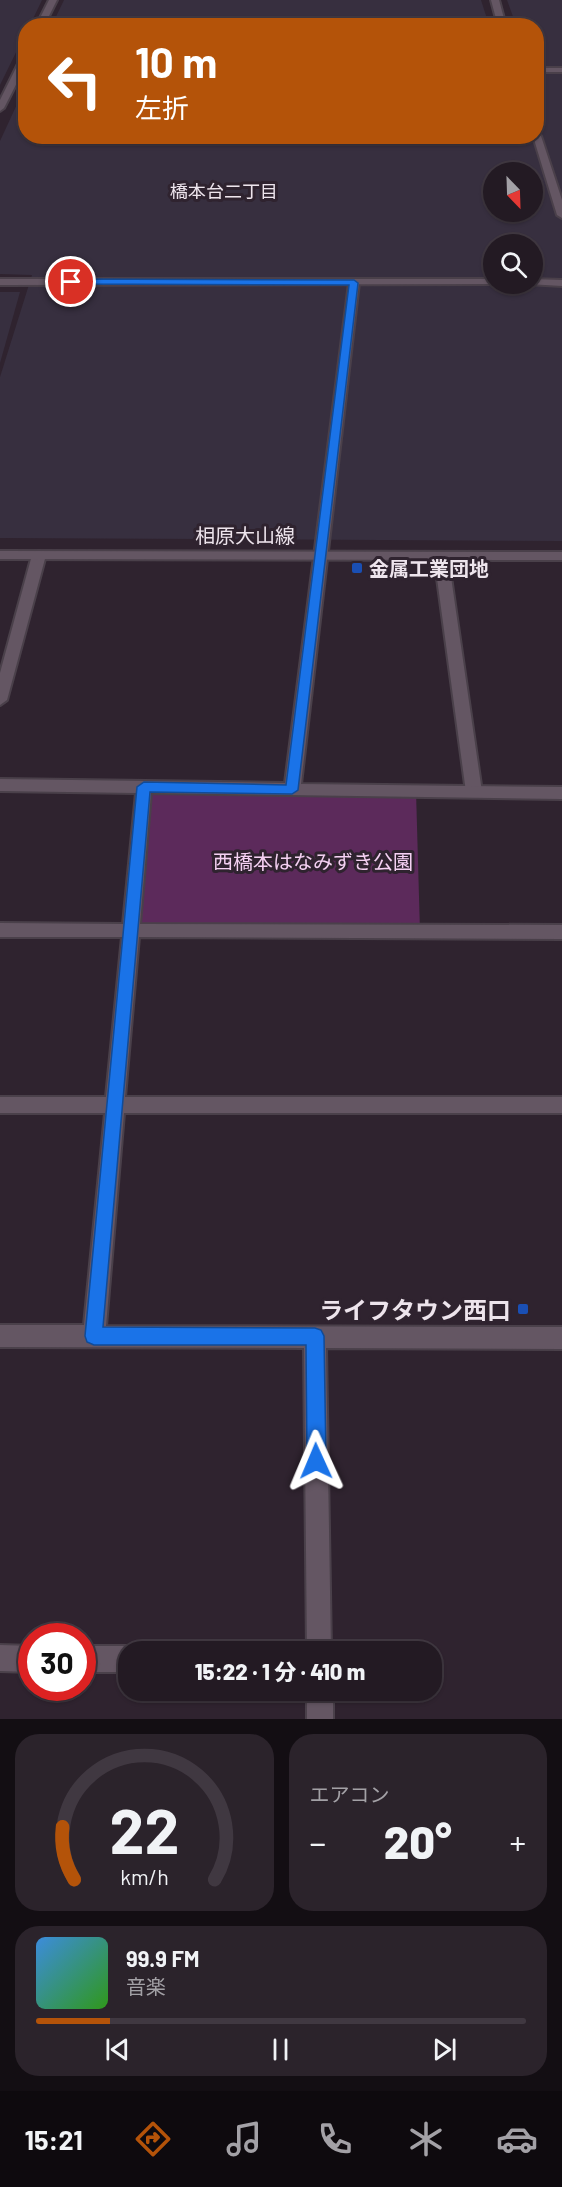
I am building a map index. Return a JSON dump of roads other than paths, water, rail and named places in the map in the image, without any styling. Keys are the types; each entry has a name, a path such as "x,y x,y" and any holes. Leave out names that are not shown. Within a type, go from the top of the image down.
{"street":[{"path":"44,18 52,0"},
{"path":"495,0 500,18"},
{"path":"544,70 562,70"},
{"path":"0,108 18,77"},
{"path":"540,144 562,215"},
{"path":"0,282 483,282"},
{"path":"543,282 562,283"},
{"path":"292,790 354,283"},
{"name":"相原大山線","path":"0,555 562,556"},
{"path":"0,700 39,555"},
{"path":"441,556 474,792"},
{"path":"0,785 562,793"},
{"path":"94,1336 144,787"},
{"path":"0,930 562,932"},
{"path":"0,1106 562,1105"},
{"path":"0,1336 562,1338"},
{"path":"315,1336 319,1641"},
{"path":"0,1659 18,1659"},
{"path":"96,1659 118,1659"},
{"path":"320,1701 320,1719"}],"place":[{"name":"金属工業団地","path":"357,568"},
{"name":"ライフタウン西口","path":"523,1309"}],"district":[{"name":"橋本台二丁目","path":"224,191"}],"park label":[{"name":"西橋本はなみずき公園","path":"313,861"}]}
